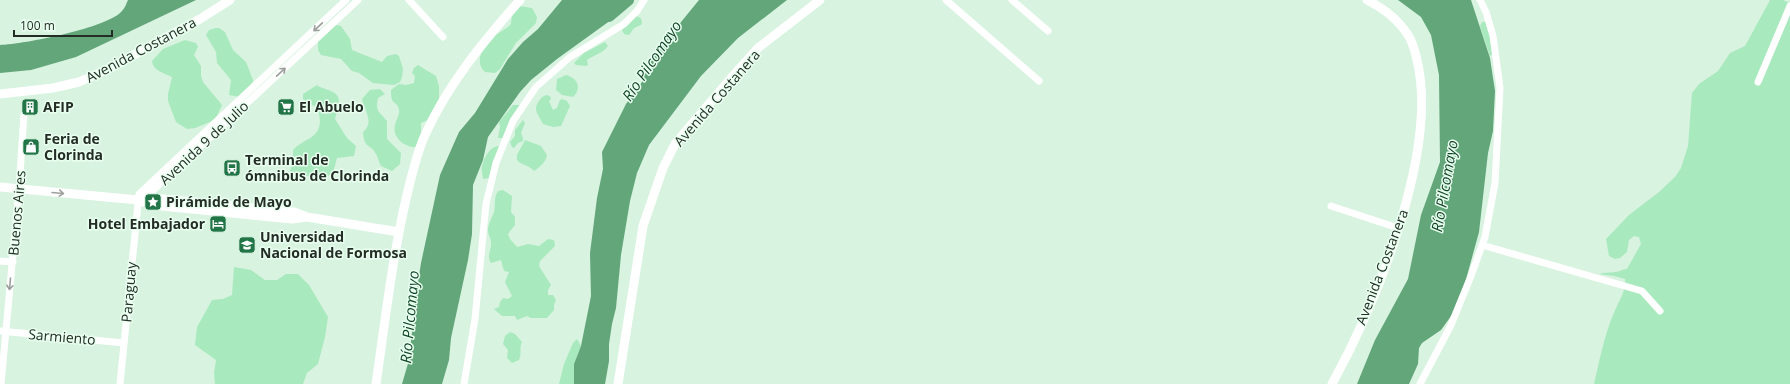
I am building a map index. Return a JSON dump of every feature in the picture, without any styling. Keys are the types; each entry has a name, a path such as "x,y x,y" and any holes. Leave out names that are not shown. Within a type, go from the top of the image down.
{"street":[{"name":"Avenida Costanera","path":"0,94 53,88 79,82 108,69 200,19 230,0"},
{"name":"Avenida 9 de Julio","path":"264,82 346,0"},
{"name":"Avenida 9 de Julio","path":"138,200 139,194 358,0"},
{"path":"409,0 443,37"},
{"path":"376,384 391,274 399,232 410,185 428,130 453,83 492,32 520,0"},
{"path":"464,384 475,319 486,204 496,163 513,121 536,87 570,57 624,24 637,11 644,0"},
{"name":"Avenida Costanera","path":"618,384 643,226 663,168 675,144 758,48 820,0"},
{"path":"946,0 1039,81"},
{"path":"1012,0 1048,32"},
{"name":"Avenida Costanera","path":"1332,384 1344,363 1373,297 1398,228 1407,198 1417,152 1422,112 1421,76 1415,51 1409,35 1396,19 1367,0"},
{"path":"1420,384 1451,325 1482,245 1495,183 1500,88 1492,36 1486,12 1480,0"},
{"path":"1758,82 1790,6"},
{"name":"Buenos Aires","path":"1,384 3,332 13,262 20,189 24,114"},
{"path":"0,187 138,200 153,198 286,211 294,212 306,217 399,232"},
{"name":"Paraguay","path":"120,384 138,200"},
{"path":"1331,206 1398,228"},
{"path":"1482,245 1642,291 1660,311"},
{"path":"0,261 13,262"},
{"name":"Sarmiento","path":"3,332 124,343"}],"shaded area":[{"path":"1770,0 1783,0 1789,3 1790,1 1790,384 1594,384 1606,335 1625,286 1625,279 1599,274 1627,269 1641,244 1639,237 1634,236 1629,240 1627,252 1620,258 1615,259 1609,256 1606,239 1629,215 1659,192 1675,177 1681,168 1688,146 1692,93 1699,84 1718,71 1730,53 1745,46"},
{"path":"519,6 532,8 537,17 536,23 516,43 500,69 495,73 485,72 480,63 483,49 493,37 511,24 512,14"},
{"path":"636,16 641,18 641,25 634,28 629,35 624,34 622,30"},
{"path":"1482,22 1488,22 1493,54 1490,56 1480,26"},
{"path":"332,24 341,26 350,39 352,50 382,62 387,56 396,54 399,56 403,69 400,82 394,85 373,83 359,73 352,71 341,59 321,55 318,50 318,40"},
{"path":"219,28 225,32 233,50 246,62 253,80 253,82 240,97 229,95 231,80 217,63 216,52 206,35 209,30"},
{"path":"185,40 196,43 198,47 194,55 201,66 201,76 203,82 222,105 215,120 195,128 187,129 176,122 168,101 172,77 162,73 154,67 152,61 163,49"},
{"path":"605,42 608,46 587,60 588,65 576,65 574,63 584,53"},
{"path":"418,65 436,76 439,86 439,103 430,119 421,123 420,139 415,147 411,147 403,143 395,134 395,125 399,108 392,100 391,90 399,84 406,85 414,83 415,76 412,73 414,68"},
{"path":"566,75 570,76 576,81 578,87 576,94 573,97 562,95 556,90 557,79"},
{"path":"317,85 337,95 339,106 335,119 347,138 356,146 354,156 337,158 333,173 328,176 292,176 290,171 293,161 293,150 311,138 319,126 320,120 317,107 307,103 303,99 303,94"},
{"path":"380,89 385,94 378,98 377,109 387,121 387,139 401,153 400,164 392,171 381,166 372,148 366,144 363,132 368,124 368,116 362,99 370,90"},
{"path":"544,96 550,96 551,99 549,101 553,110 557,108 560,100 562,99 567,101 570,106 561,126 553,127 543,124 536,110 537,104"},
{"path":"513,105 519,105 521,107 505,138 498,138 500,127 499,122"},
{"path":"523,120 525,123 521,133 523,141 518,143 514,148 510,142 515,136 515,130"},
{"path":"525,140 541,146 547,155 542,164 534,171 517,160 517,155"},
{"path":"499,146 489,178 483,179 482,168 484,160 490,150"},
{"path":"503,190 512,196 511,212 515,217 515,225 508,234 510,239 517,247 528,244 539,246 548,239 554,240 555,246 540,261 539,266 551,285 548,290 548,295 553,295 556,300 554,310 547,318 531,318 527,316 517,320 515,316 502,316 494,309 499,307 503,298 508,299 512,296 505,282 509,272 504,271 501,260 491,263 489,258 491,239 488,232 489,223 494,212 496,194 498,191"},
{"path":"234,267 251,270 265,280 277,280 286,274 298,274 309,285 328,317 325,337 318,364 307,373 303,384 215,384 214,373 216,360 195,345 197,327 212,300 223,299 232,295"},
{"path":"510,332 515,334 522,342 519,360 512,363 507,358 508,350 503,344 505,336"},
{"path":"577,339 581,346 574,364 574,384 559,384 564,364 573,343"}],"water":[{"path":"128,0 196,0 76,57 31,70 0,73 0,45 27,42 84,29 114,17 122,11"},
{"path":"562,0 629,0 611,20 531,80 520,92 488,137 483,160 473,185 472,234 468,260 451,338 449,360 442,384 402,384 409,360 421,263 440,175 459,132 475,113 508,59 523,42 538,29"},
{"path":"699,0 787,0 738,38 701,76 649,145 637,173 630,201 621,255 616,308 609,344 609,361 605,384 574,384 574,364 581,346 591,296 590,253 597,198 603,169 602,152 626,104 642,82 646,65"},
{"path":"1398,0 1471,0 1490,58 1495,91 1493,131 1488,153 1479,232 1462,294 1454,312 1441,330 1422,343 1419,348 1418,364 1409,384 1357,384 1375,340 1408,279 1421,215 1440,162 1439,75 1431,35 1421,17"}],"waterway":[{"name":"Río Pilcomayo","path":"609,16 628,0"}],"place":[{"name":"AFIP","path":"30,107"},
{"name":"El Abuelo","path":"286,107"},
{"name":"Feria de Clorinda","path":"31,147"},
{"name":"Terminal de ómnibus de Clorinda","path":"232,168"},
{"name":"Pirámide de Mayo","path":"153,202"},
{"name":"Hotel Embajador","path":"218,224"},
{"name":"Universidad Nacional de Formosa","path":"247,245"}]}
